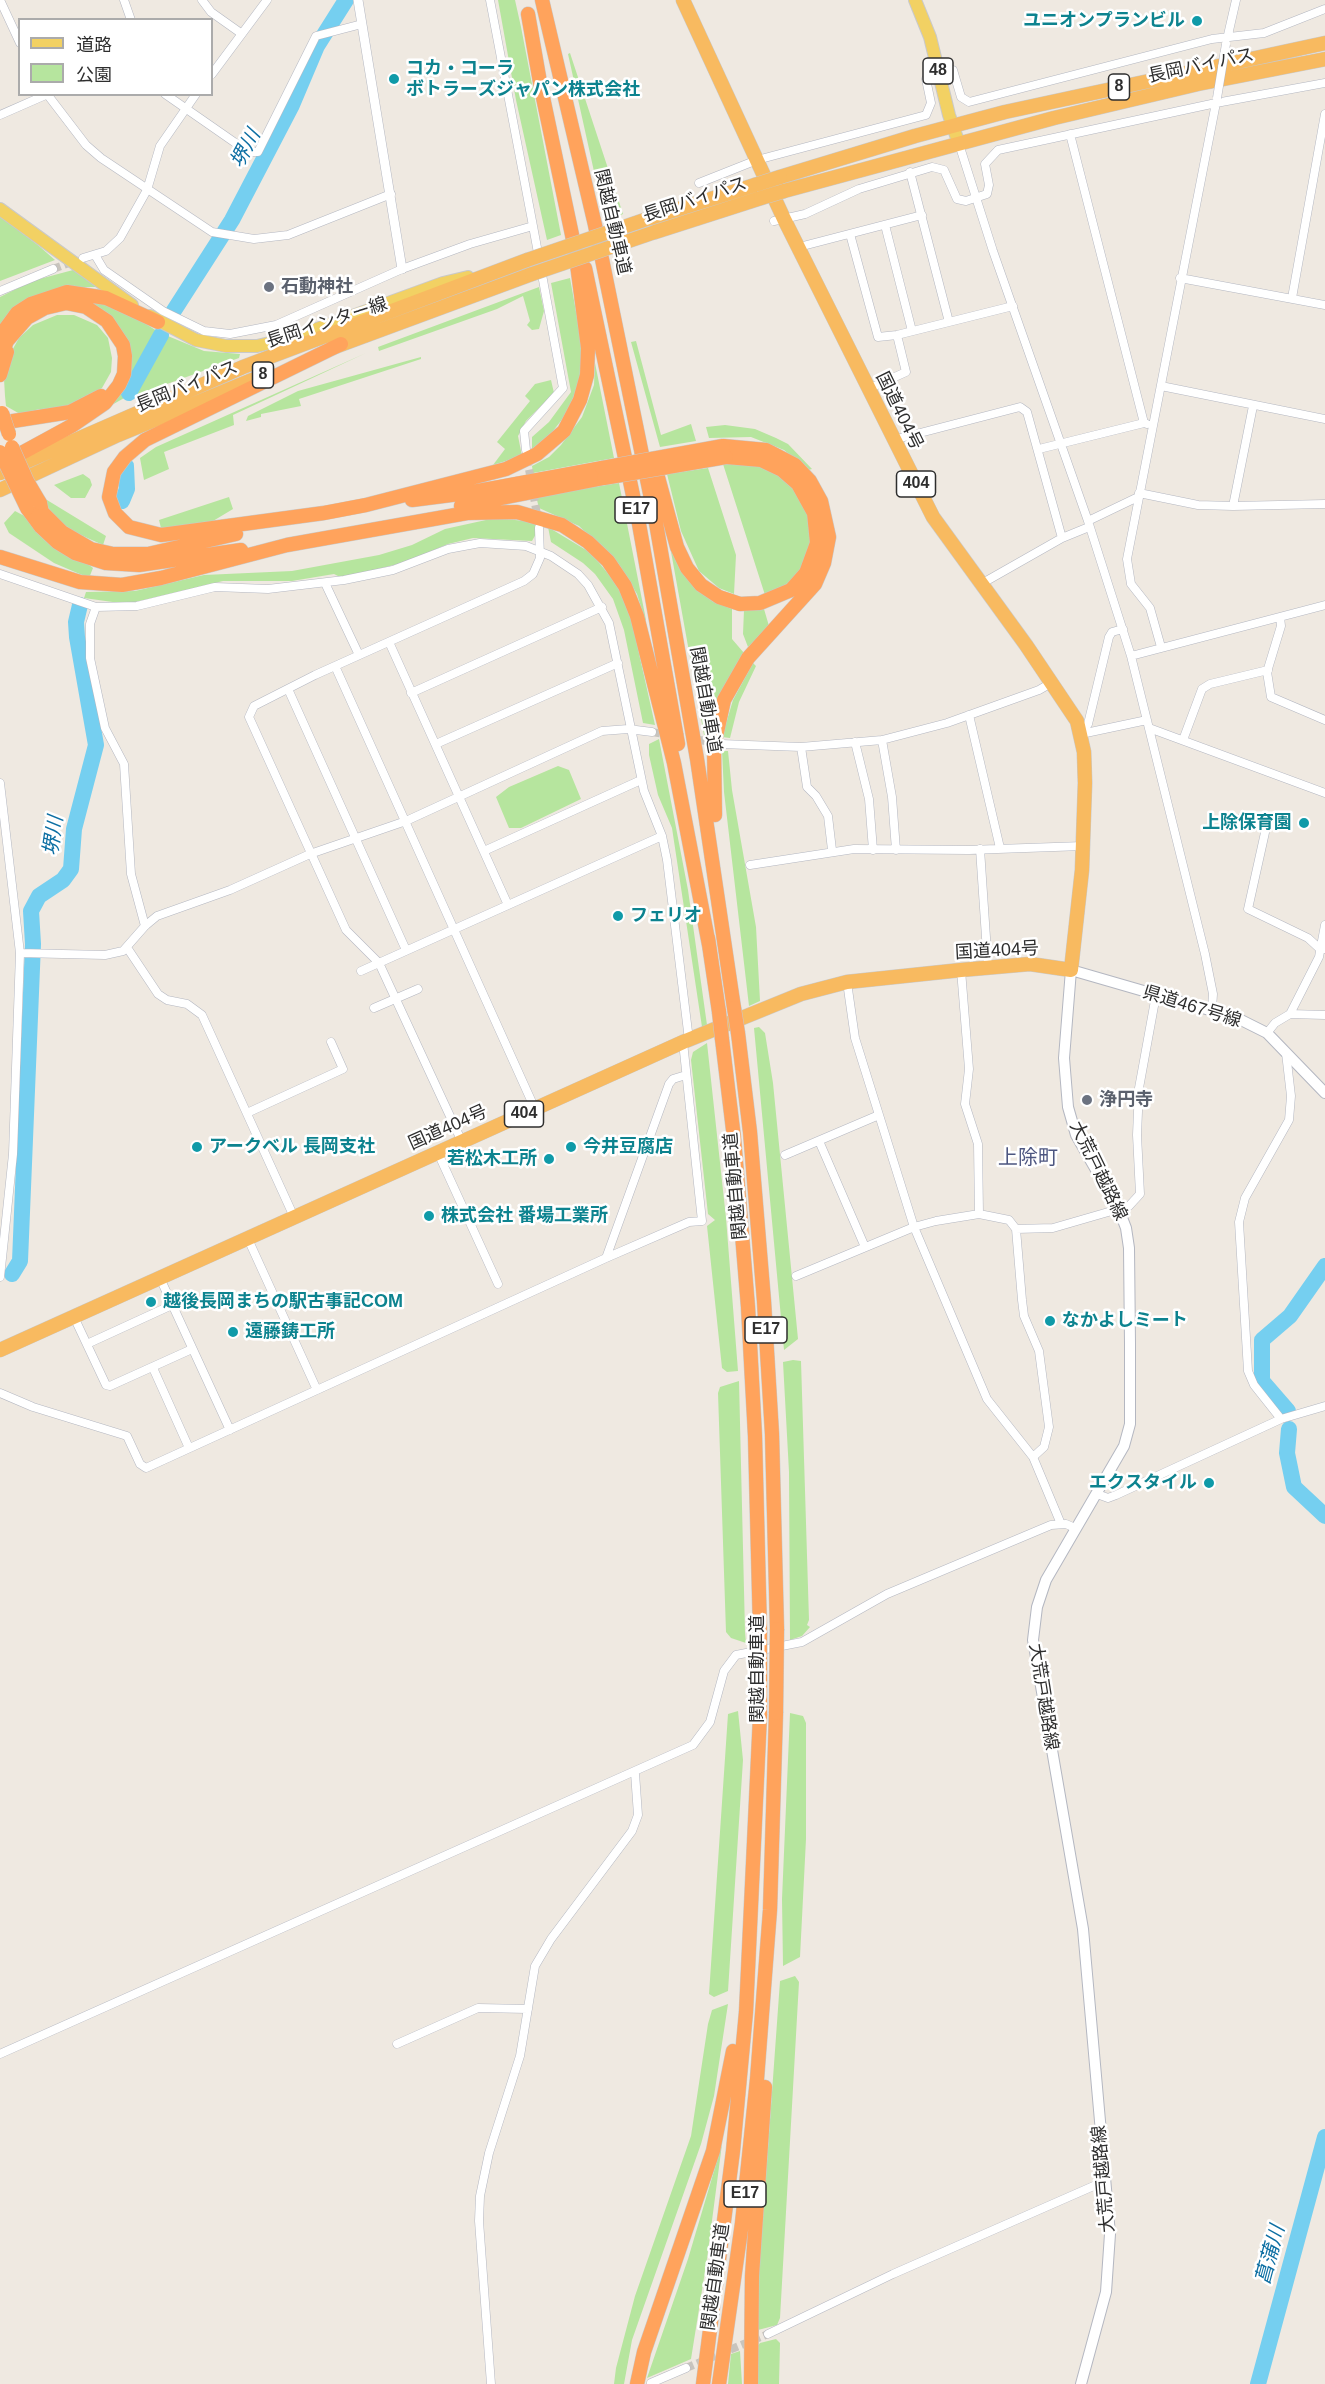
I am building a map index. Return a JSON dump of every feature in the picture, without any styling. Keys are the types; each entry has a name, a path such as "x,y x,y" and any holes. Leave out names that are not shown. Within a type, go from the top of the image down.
{"highway":[{"name":"関越自動車道","path":"542,0 617,326 697,759 738,1033 750,1132 764,1301 772,1434 777,1629 769,1959 767,2003 742,2223 719,2384"},
{"name":"国道404号","path":"0,1350 686,1041 801,994 847,982 988,967 1030,964 1071,970 1083,846 1086,766 1077,721 933,518 799,247 779,220 756,160 683,0"},
{"name":"関越自動車道","path":"527,7 569,190 639,524 709,945 734,1138 748,1307 755,1436 760,1632 756,1834 734,2151 703,2384"},
{"path":"341,344 145,440 125,457 111,481 109,497 115,513 129,527 148,534 185,533 281,521 366,505 491,474 528,460 547,447 564,430 580,400 588,362 585,322 575,249 541,88 527,7"},
{"name":"長岡バイパス","path":"0,490 38,470 175,411 341,344 655,232 758,192 952,127 1058,99 1325,43"},
{"name":"長岡バイパス","path":"782,184 959,144 1131,99 1325,59"},
{"name":"長岡バイパス","path":"0,473 232,372 510,266 650,218 758,192"},
{"path":"0,336 17,313 31,304 67,292 106,298 158,322"},
{"path":"0,358 7,341 27,318 45,308 66,303 86,307 107,321 123,345 125,356 124,374 119,385 105,403 74,426 0,465"},
{"path":"0,375 11,344 22,330 38,317 57,310 84,313 99,321 109,334 117,357 114,374 107,389 86,406 4,429 40,526 66,548 86,557 117,564 153,563 288,545"},
{"path":"617,326 681,558 701,585 719,597 740,604 760,603 781,596 806,573 817,543 814,513 798,484 782,470 761,460 725,451"},
{"path":"366,505 467,494 725,451 766,450 795,465 810,481 821,501 829,537 824,562 815,584 740,670 724,700 716,730 713,795 734,975 734,1008"},
{"path":"370,529 603,473"},
{"path":"33,505 71,538 91,549 124,555 147,554 188,546 281,521"},
{"path":"0,557 74,580 122,585 160,578 288,545 467,513 517,512 562,525 588,542 608,561 631,600 647,652 674,763 709,945"},
{"path":"751,2384 752,2276 767,2003"},
{"path":"644,2383 644,2352 713,2151 742,2012"}],"main road":[{"name":"48","path":"915,0 930,37 952,127 959,144"},
{"name":"長岡インター線","path":"0,209 106,288 158,322 196,340 226,346 257,346 318,329 443,283 510,266"},
{"name":"県道467号線","path":"1071,970 1237,1018 1267,1033 1325,1093"},
{"name":"大荒戸越路線","path":"1071,970 1064,1058 1068,1107 1076,1134 1119,1210 1126,1228 1129,1248 1131,1424 1124,1446 1075,1528 1040,1594 1033,1640 1083,1929 1105,2181 1110,2269 1082,2384"}],"street":[{"path":"0,0 18,39"},
{"path":"124,0 130,18"},
{"path":"202,0 211,12 242,34"},
{"path":"213,73 267,0"},
{"path":"358,0 402,269"},
{"path":"490,0 562,388 524,431 522,436 526,450"},
{"path":"1161,647 1150,608 1131,584 1127,559 1139,495 1148,424 1161,386 1180,278 1236,0"},
{"path":"699,183 756,160 926,115 931,108 926,79 937,65 953,70 961,97 969,102 1056,78 1264,33 1325,9"},
{"path":"168,96 250,152 258,152 316,36 362,24"},
{"path":"779,220 805,214 859,189 910,172 939,167 948,176 957,199 962,201 975,198 987,194 989,190 985,164 998,150 1216,101 1325,83"},
{"path":"0,115 45,96"},
{"path":"48,96 86,145 147,190 212,232 235,237 264,239 304,231 391,194"},
{"path":"83,258 106,251 120,238 147,190 160,146 195,96"},
{"path":"1292,297 1325,114"},
{"path":"1070,134 1148,424"},
{"path":"959,144 975,198 1124,629 1205,954 1213,994 1212,1010"},
{"path":"910,172 949,322"},
{"path":"799,247 922,215"},
{"path":"885,225 912,332"},
{"path":"95,255 104,270 146,300 185,322 216,334 242,334 276,325 402,269 470,244 533,226"},
{"path":"850,234 877,336 881,338 1013,306"},
{"path":"0,291 53,269"},
{"path":"1180,278 1292,297 1325,305"},
{"path":"868,389 906,372 897,335"},
{"path":"1161,386 1325,419"},
{"path":"1233,506 1253,406"},
{"path":"893,440 1020,407 1027,411 1062,538"},
{"path":"1039,449 1148,424"},
{"path":"981,584 1139,495 1198,504 1233,506 1325,504"},
{"path":"462,1142 379,963 346,930 249,717 254,706 288,689 524,581 537,566 540,550 539,528"},
{"path":"0,574 96,607 138,606 215,587 268,590 325,583 393,570 464,546 492,543 526,546 540,550 578,574 602,607 609,623 641,780 662,836 671,885 686,1041 686,1075 702,1221 689,1222 606,1258 146,1468 140,1464 127,1436 33,1407 0,1394"},
{"path":"325,583 359,655"},
{"path":"1131,656 1325,605"},
{"path":"96,607 90,624 90,658 105,728 124,764 131,874 145,926"},
{"path":"411,693 602,607"},
{"path":"1280,617 1281,626 1268,670 1271,697 1275,701 1325,720"},
{"path":"1081,734 1088,724 1108,637 1112,632 1124,629"},
{"path":"389,642 508,904"},
{"path":"436,744 618,663"},
{"path":"335,666 535,1109"},
{"path":"1183,740 1202,689 1210,684 1268,670"},
{"path":"721,744 801,747 882,740 926,730 1051,683"},
{"path":"288,689 406,950"},
{"path":"969,715 1000,848"},
{"path":"1081,734 1148,724 1183,740 1325,793"},
{"path":"23,953 105,955 128,948 145,926 167,912 230,890 310,854 406,821 602,731 632,729 652,732"},
{"path":"882,740 892,797 896,850"},
{"path":"855,742 868,799 873,850"},
{"path":"801,747 807,787 816,795 828,816 832,850"},
{"path":"484,851 641,780"},
{"path":"0,783 3,822 23,953 13,1154 0,1277"},
{"path":"1232,817 1266,828 1248,909 1308,938 1322,949"},
{"path":"361,971 662,836"},
{"path":"750,865 832,850 1083,846"},
{"path":"980,849 988,967"},
{"path":"1267,1033 1275,1023 1290,1014 1322,949 1325,925"},
{"path":"128,948 158,994 167,1000 187,1004 202,1015 294,1217"},
{"path":"961,970 969,1069 965,1104 978,1144 979,1214"},
{"path":"847,982 855,1038 914,1227 987,1399 1033,1457 1061,1524"},
{"path":"374,1008 418,989"},
{"path":"1016,1229 1053,1228 1119,1210 1129,1206 1140,1194 1137,1135 1139,1088 1156,995"},
{"path":"1290,1014 1325,1016"},
{"path":"247,1113 343,1069 332,1042"},
{"path":"1281,1419 1254,1385 1248,1371 1239,1222 1245,1198 1286,1130 1289,1120 1291,1096 1286,1053"},
{"path":"606,1258 669,1084 673,1079 686,1075"},
{"path":"785,1155 879,1114"},
{"path":"819,1141 865,1247"},
{"path":"438,1153 498,1284"},
{"path":"796,1276 914,1227 979,1214 1008,1220 1016,1229 1024,1316 1039,1351 1049,1427 1044,1447 1033,1457"},
{"path":"248,1239 316,1390"},
{"path":"160,1278 230,1430"},
{"path":"87,1344 172,1305"},
{"path":"74,1317 106,1385 110,1386 153,1368 192,1349"},
{"path":"153,1368 189,1448"},
{"path":"1097,1494 1108,1497 1116,1495 1281,1419 1325,1406"},
{"path":"0,2054 635,1773 693,1745 703,1733 716,1706 724,1671 736,1655 802,1642 887,1594 1061,1524 1075,1528"},
{"path":"491,2384 480,2231 480,2196 489,2153 520,2056 535,1966 542,1953 632,1831 638,1815 635,1773"},
{"path":"397,2044 478,2008 528,2009"},
{"path":"768,2334 893,2274 1105,2181"},
{"path":"644,2383 686,2368"}],"green space":[{"path":"498,0 515,0 521,27 561,235 547,240 516,100"},
{"path":"570,53 623,214 605,221 568,54"},
{"path":"0,216 39,246 55,260 0,281"},
{"path":"73,270 97,287 71,287 0,327 0,297 32,281"},
{"path":"570,278 582,345 580,380 567,413 546,440 532,450 532,437 549,422 571,392 551,283"},
{"path":"539,287 544,311 539,329 532,330 527,325 530,321 523,296 497,309 379,351 378,347"},
{"path":"88,298 129,313 160,333 126,397 110,406 126,376 107,313 90,303"},
{"path":"57,315 74,315 97,325 108,338 112,358 111,372 102,388 81,402 44,412 40,409 20,414 6,406 4,379 10,354 19,338 33,325"},
{"path":"163,334 204,351 240,354 239,358 131,397 142,370"},
{"path":"636,341 661,435 691,424 696,441 660,447 631,342"},
{"path":"366,353 233,415 234,425 164,452 169,469 144,480 140,458 156,447"},
{"path":"421,357 421,359 299,399 301,406 261,414 261,417 246,421 248,416 298,391"},
{"path":"595,363 614,458 533,473 532,466 549,457 582,417 594,385"},
{"path":"551,380 554,393 526,421 518,436 522,456 493,465 505,449 497,442 530,401 525,396 535,384"},
{"path":"725,425 755,429 788,444 812,469 808,470 784,450 751,437 709,438 706,427"},
{"path":"749,462 777,474 795,490 811,521 811,543 804,564 795,577 782,588 765,595 723,464"},
{"path":"708,468 736,555 734,594 719,588 699,571 681,531 667,474"},
{"path":"83,474 90,479 92,485 85,498 71,498 54,485"},
{"path":"619,483 646,620 637,594 618,563 579,526 539,508 536,496"},
{"path":"229,497 233,509 213,521 197,526 161,528 159,520"},
{"path":"47,500 106,536 103,545 74,532 59,521 43,501"},
{"path":"15,511 30,519 93,568 89,578 54,563 9,533 4,523"},
{"path":"495,518 535,522 537,532 532,541 473,538 448,544 406,562 342,578 334,574 292,581 223,581 127,604 84,598 86,592 135,591 204,575 292,571 379,555 412,545 445,529"},
{"path":"548,527 591,553 620,588 630,613 655,725 643,723 624,630 613,599 595,574 583,563 551,542"},
{"path":"670,546 694,587 712,601 732,609 732,639 744,653 720,696 710,736 704,735"},
{"path":"764,609 769,626 748,647 743,634 744,610"},
{"path":"753,663 756,666 739,702 730,738 722,737 733,700"},
{"path":"659,739 688,890 707,1025 702,1027 672,828 658,795 649,755 649,744"},
{"path":"722,751 728,751 732,790 756,927 760,1001 749,1006 724,792"},
{"path":"558,766 569,770 581,799 521,828 509,828 496,797 509,787"},
{"path":"759,1027 765,1033 773,1083 798,1339 784,1350 754,1028"},
{"path":"707,1043 726,1218 738,1371 727,1372 722,1368 707,1226 715,1220 708,1214 691,1060 693,1052"},
{"path":"801,1361 809,1620 807,1625 810,1627 802,1636 790,1640 789,1472 783,1362"},
{"path":"739,1381 746,1643 731,1638 726,1632 718,1393 720,1387"},
{"path":"738,1711 743,1760 728,1991 714,1997 709,1994 728,1714"},
{"path":"790,1713 803,1716 806,1723 806,1839 800,1957 783,1966 782,1899"},
{"path":"795,1976 799,1982 780,2318 777,2325 758,2330 755,2328 780,1981"},
{"path":"728,2004 714,2096 701,2144 632,2340 624,2384 614,2384 635,2296 691,2136 712,2010"},
{"path":"722,2144 691,2359 647,2378 688,2259"},
{"path":"776,2339 780,2343 779,2384 756,2384 756,2348 760,2343"},
{"path":"740,2351 742,2384 728,2384 731,2354"}],"waterway":[{"name":"堺川","path":"173,312 232,220 292,105 317,46 346,0"},
{"name":"堺川","path":"129,393 161,335"},
{"name":"堺川","path":"122,501 127,489 126,466"},
{"name":"堺川","path":"12,1274 20,1261 33,944 31,911 39,896 63,880 71,869 74,829 96,745 77,637 76,622 80,605"},
{"name":"菖蒲川","path":"1288,1411 1262,1381 1262,1340 1290,1316 1325,1266"},
{"name":"菖蒲川","path":"1289,1429 1287,1453 1294,1487 1325,1516"},
{"name":"菖蒲川","path":"1258,2384 1325,2137"}],"tunnel":[{"path":"53,269 74,261"},
{"path":"527,458 538,520"},
{"path":"652,732 717,743"},
{"path":"686,2368 768,2334"}],"place":[{"name":"ユニオンプランビル","path":"1197,21"},
{"name":"コカ・コーラ ボトラーズジャパン株式会社","path":"394,79"},
{"name":"石動神社","path":"269,287"},
{"name":"上除保育園","path":"1304,823"},
{"name":"フェリオ","path":"618,916"},
{"name":"浄円寺","path":"1087,1100"},
{"name":"アークベル 長岡支社","path":"197,1147"},
{"name":"今井豆腐店","path":"571,1147"},
{"name":"若松木工所","path":"549,1159"},
{"name":"株式会社 番場工業所","path":"429,1216"},
{"name":"越後長岡まちの駅古事記COM","path":"151,1302"},
{"name":"なかよしミート","path":"1050,1321"},
{"name":"遠藤鋳工所","path":"233,1332"},
{"name":"エクスタイル","path":"1209,1483"}],"district":[{"name":"上除町","path":"1028,1158"}]}
